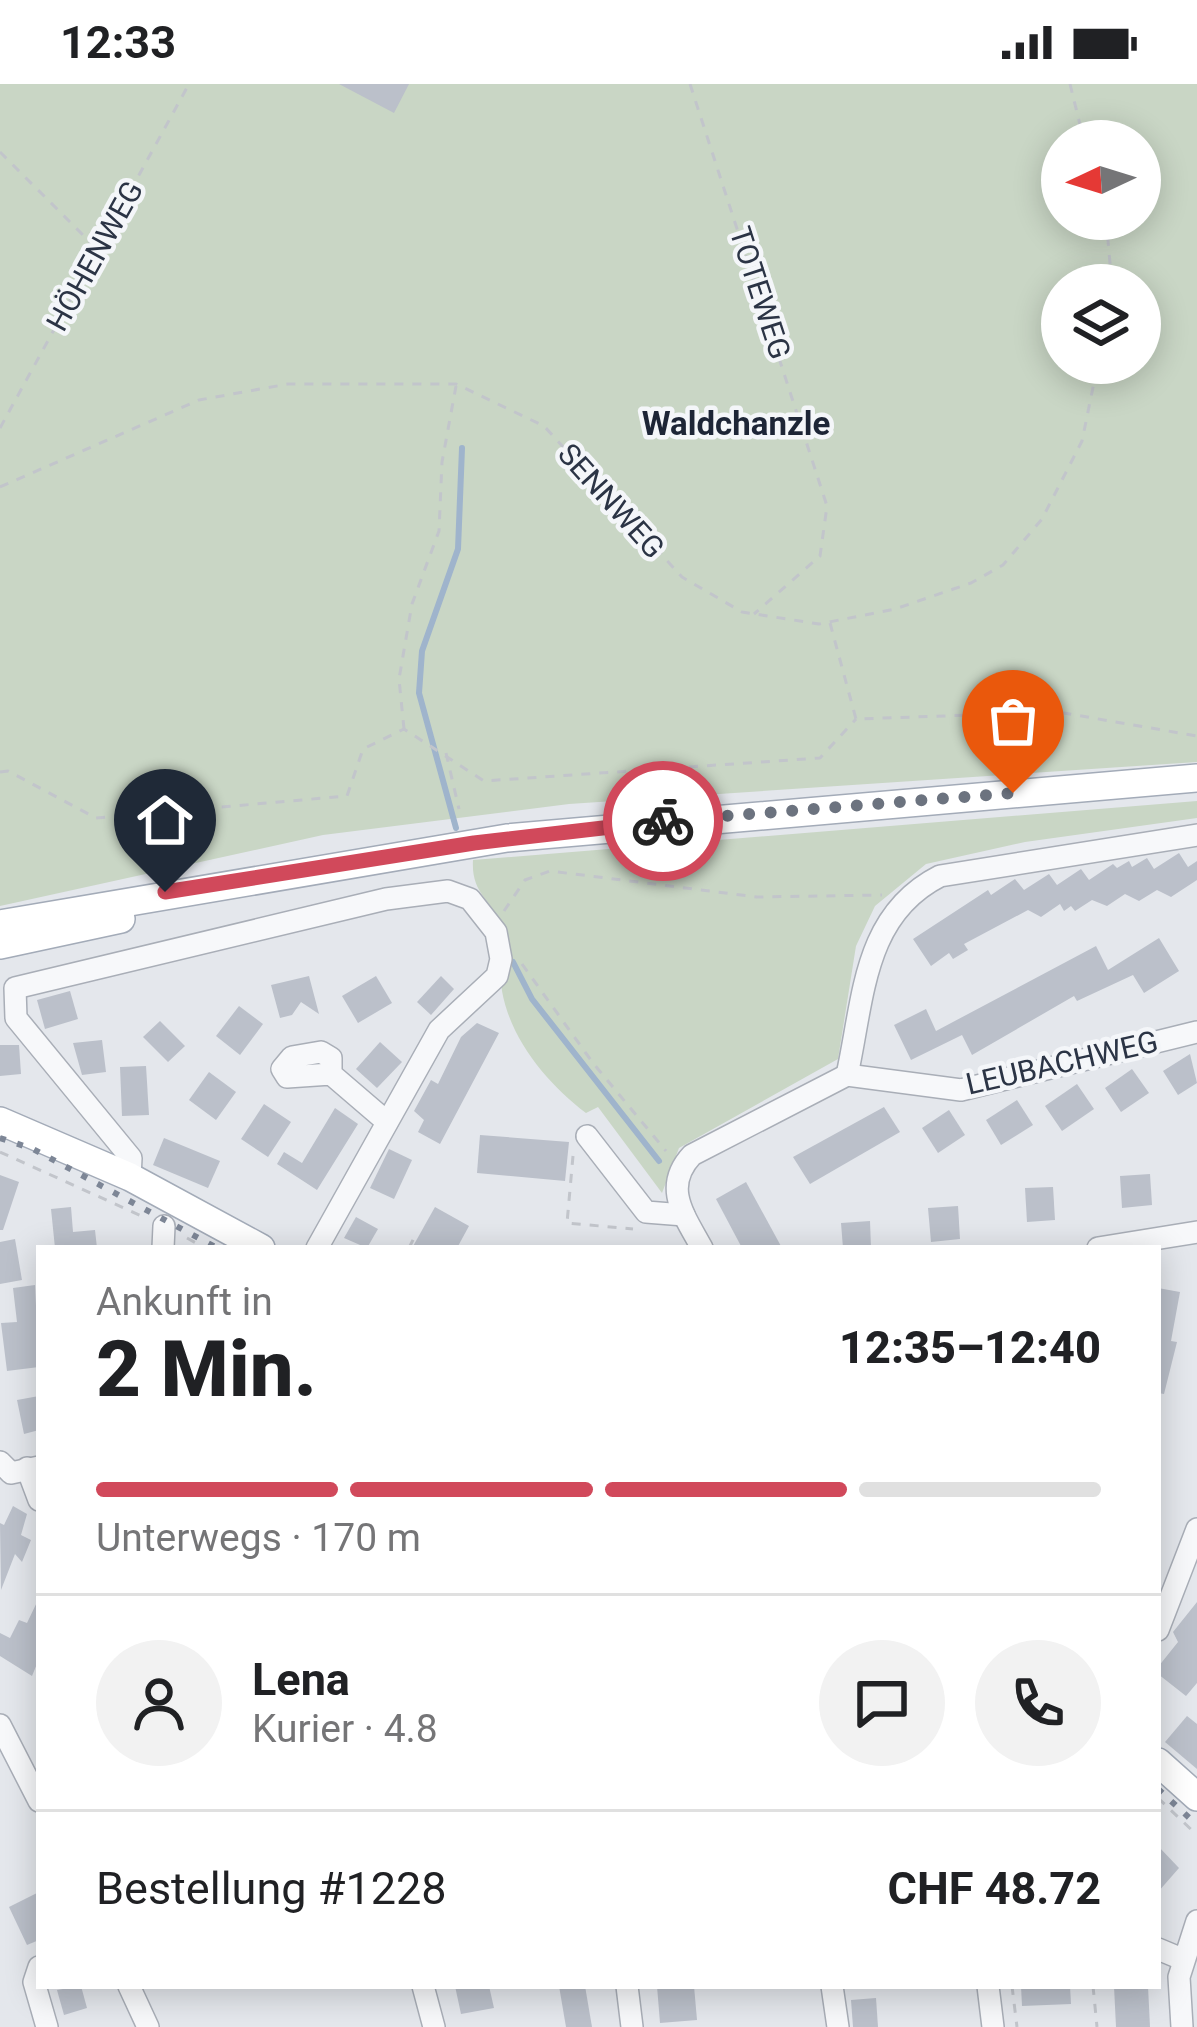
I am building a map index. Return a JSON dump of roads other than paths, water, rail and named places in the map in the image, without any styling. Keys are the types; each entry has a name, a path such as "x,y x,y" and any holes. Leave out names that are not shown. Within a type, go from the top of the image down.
{"main road":[{"path":"0,924 268,875 645,823 1197,778"},
{"path":"0,945 150,912 268,875"},
{"path":"0,1121 130,1177 256,1245"},
{"path":"1161,1765 1197,1797"}],"street":[{"path":"700,1245 676,1202 680,1168 692,1155 847,1075 879,934 908,892 940,876 1197,835"},
{"path":"130,1177 131,1158 16,1018 15,988 417,893 448,891 470,898 496,932 501,958 497,976 439,1030 319,1245"},
{"name":"LEUBACHWEG","path":"847,1075 961,1090 1197,1032"},
{"path":"331,1075 387,1123"},
{"path":"587,1136 646,1212 684,1215"},
{"path":"1130,1245 1197,1232"},
{"path":"15,1470 36,1497"},
{"path":"1161,1622 1197,1529"},
{"path":"0,1725 36,1796"},
{"path":"1182,2027 1182,1959 1197,1922"},
{"path":"1161,1950 1182,1959"},
{"path":"36,1989 47,2027"},
{"path":"130,1989 148,2027"},
{"path":"424,1989 434,2027"},
{"path":"627,1989 632,2027"},
{"path":"832,1989 838,2027"},
{"path":"988,1989 993,2027"}],"waterway":[{"path":"456,828 419,693 422,651 458,549 462,448"},
{"path":"513,962 532,999 659,1161"}],"railway":[{"path":"0,1138 33,1149 211,1245"},
{"path":"1161,1792 1197,1825"}],"district":[{"name":"Waldchanzle","path":"736,423"}]}
